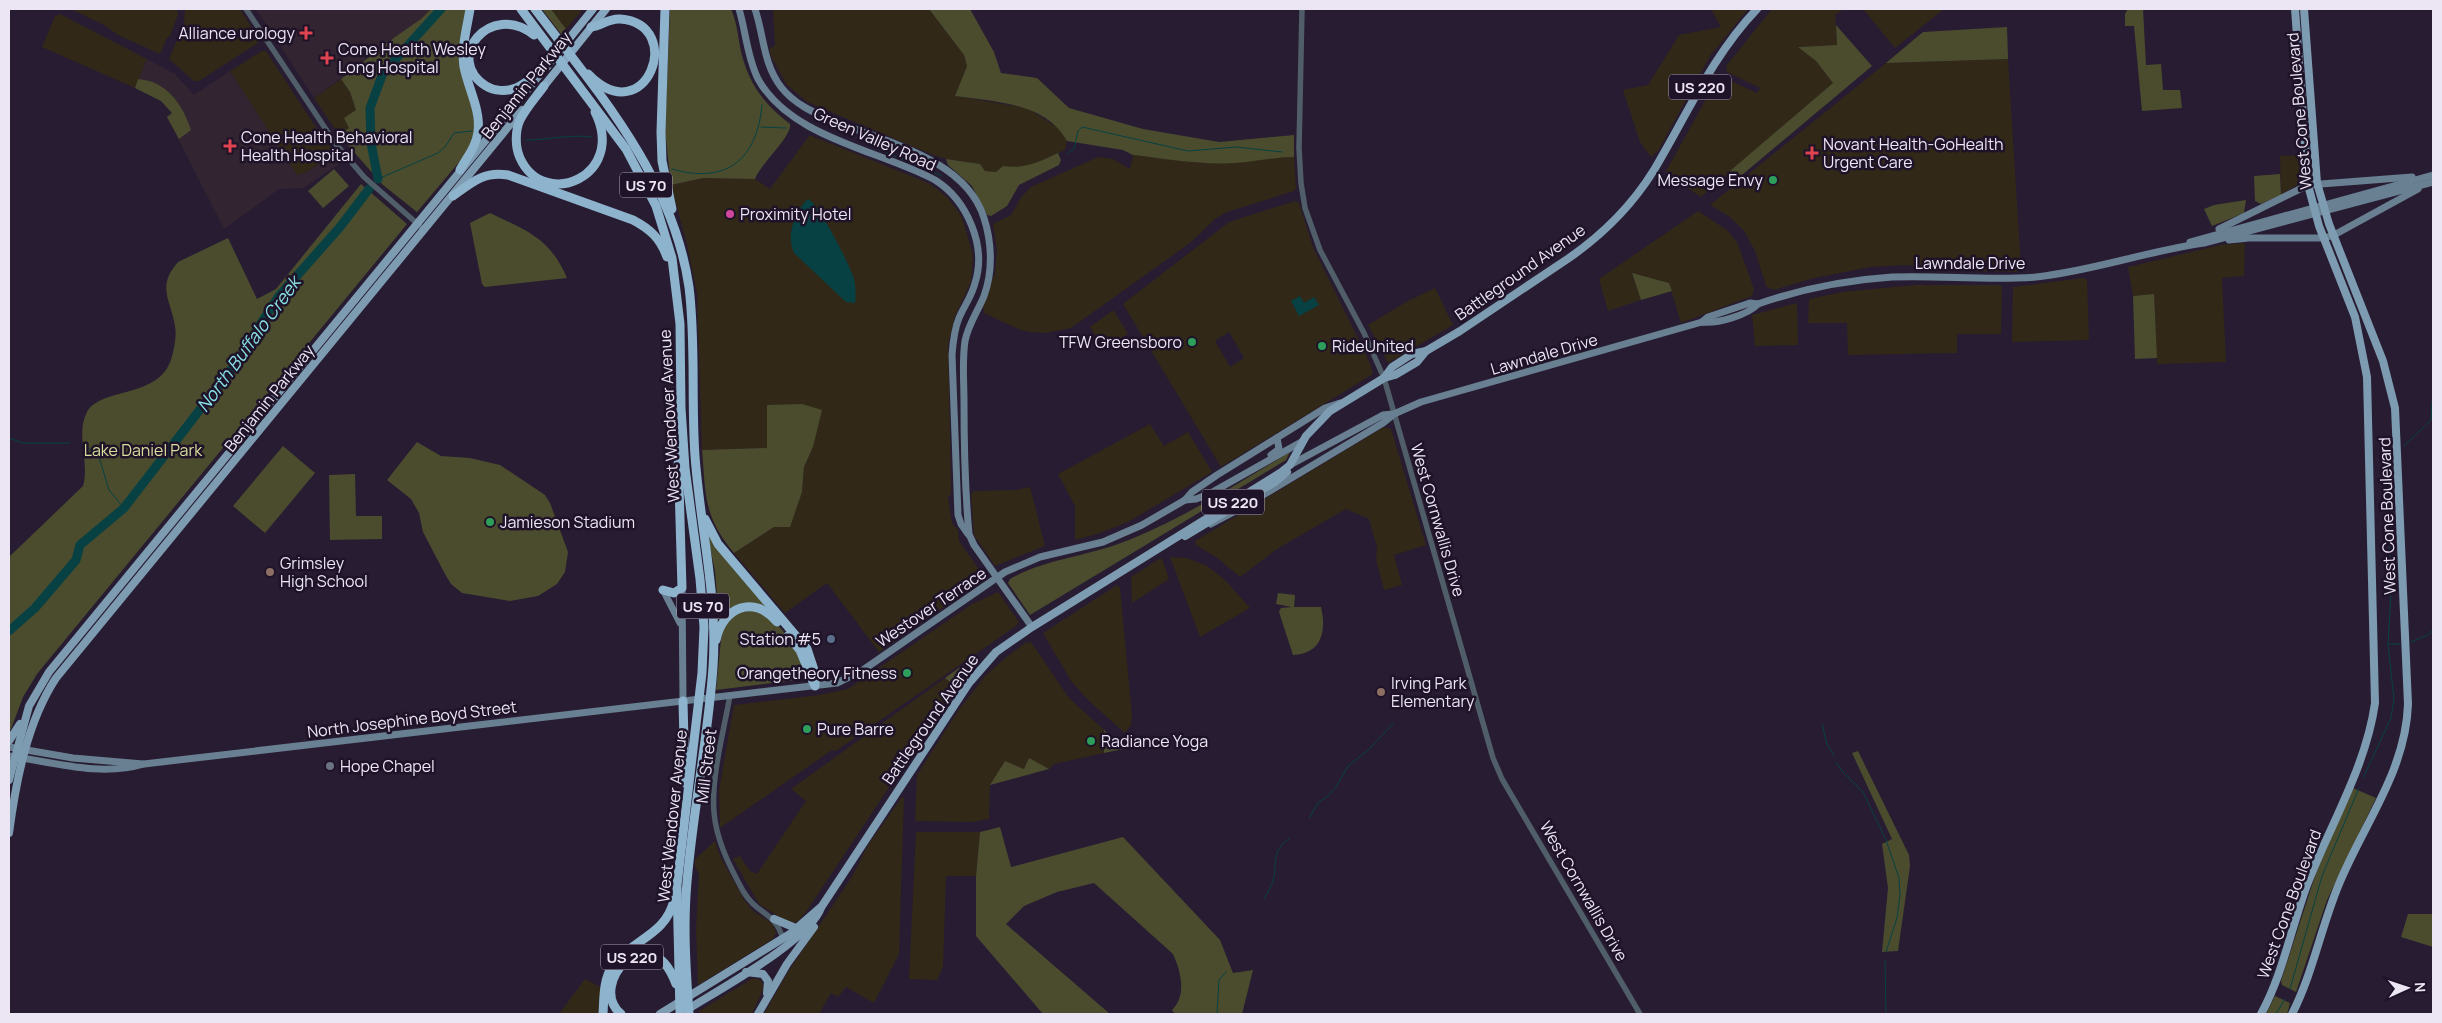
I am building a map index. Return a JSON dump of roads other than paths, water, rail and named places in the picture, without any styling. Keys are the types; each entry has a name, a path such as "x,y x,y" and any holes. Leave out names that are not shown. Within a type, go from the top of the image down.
{"highway":[{"path":"460,170 473,149 479,128 478,114 466,78 463,58 470,9"},
{"name":"West Wendover Avenue","path":"520,9 617,135 647,186 668,240 676,283 680,324 681,408 687,494 700,579 704,627 702,673 677,886 680,1014"},
{"name":"West Wendover Avenue","path":"535,9 640,153 662,196 676,231 685,264 690,301 695,456 709,580 713,651 709,709 687,880 685,936 689,1014"},
{"name":"Benjamin Parkway","path":"547,66 592,9"},
{"name":"Benjamin Parkway","path":"544,86 606,9"},
{"path":"665,9 662,41 662,161 676,231"},
{"path":"547,66 517,88 506,90 493,89 473,73 470,62 470,48 475,36 484,25 503,19 514,20 527,27 553,54"},
{"path":"579,67 600,85 608,89 625,92 642,85 653,69 654,44 652,38 639,26 631,21 619,19 591,28"},
{"path":"544,86 520,120 516,137 517,152 524,167 544,181 564,183 579,179 600,158 603,146 603,133 589,100"},
{"path":"453,196 481,176 501,174 633,220 651,230 657,237 663,247 676,283"},
{"path":"663,590 674,593 682,588 678,434 681,408"},
{"path":"699,499 706,525 718,544 807,649 815,673 815,686"},
{"path":"713,651 718,632 728,615 746,607 761,609 771,615 800,650 815,686"},
{"path":"686,803 687,701"},
{"path":"602,1014 607,978 613,965 667,920 672,910 677,886"},
{"name":"US 220","path":"621,1014 612,1000 611,984 624,962 636,955 651,954 663,960 671,972 678,991"}],"main road":[{"name":"Green Valley Road","path":"739,9 753,66 759,80 787,111 813,129 935,180 945,186 955,197 969,218 978,263 976,281 956,326 952,355 958,514 961,524 1032,627"},
{"name":"Green Valley Road","path":"755,9 768,64 781,88 790,97 813,112 927,158 948,170 965,185 980,207 990,246 990,262 985,291 970,322 965,342 964,415 969,534"},
{"name":"Battleground Avenue","path":"660,1014 804,933 817,918 822,906 969,683 996,652 1032,627 1176,539 1199,529 1283,476 1289,470 1303,441 1325,416 1342,402 1384,378 1392,367 1412,354 1426,351 1584,248 1615,219 1653,171 1719,55 1757,9"},
{"name":"West Cone Boulevard","path":"2261,1014 2274,987 2307,886 2369,735 2375,703 2367,377 2355,317 2319,226 2308,185 2295,9"},
{"name":"West Cone Boulevard","path":"2292,1014 2305,986 2339,884 2397,762 2407,714 2395,408 2383,361 2329,224 2317,183 2304,9"},
{"name":"Benjamin Parkway","path":"9,780 12,756 18,748 29,706 49,672 416,223 547,66"},
{"name":"Benjamin Parkway","path":"9,833 14,797 39,707 56,678 544,86"},
{"name":"Lawndale Drive","path":"1199,529 1260,498 1383,423 1394,414 1434,397 1504,380 1702,322 1710,323 1752,310 1758,304 1852,280 1906,277 2007,278 2064,274 2182,246 2429,181 2433,175"},
{"path":"2203,240 2308,185 2317,183 2429,181"},
{"path":"2203,240 2324,238 2334,236 2429,181"},
{"name":"Westover Terrace","path":"687,701 815,686 849,679 997,578 1024,563 1040,557 1103,542 1130,531 1185,500 1192,492 1324,408 1342,402"},
{"name":"Lawndale Drive","path":"1290,465 1383,415 1394,414"},
{"path":"1252,470 1277,451 1280,446 1278,438"},
{"name":"Westover Terrace","path":"1185,500 1196,499 1209,494 1303,441"},
{"name":"Battleground Avenue","path":"1176,539 1186,530 1290,465"},
{"path":"682,588 682,630 687,701"},
{"path":"663,590 682,630"},
{"name":"North Josephine Boyd Street","path":"12,756 100,769 124,768 144,764 687,701"},
{"path":"9,741 16,732 29,706"},
{"name":"North Josephine Boyd Street","path":"9,747 73,758 144,764"},
{"name":"Battleground Avenue","path":"680,1014 746,972 784,943 822,906"},
{"name":"US 220","path":"758,1014 787,964 813,930 817,918"},
{"path":"774,919 798,929"},
{"path":"784,943 787,964"},
{"path":"746,972 760,973 766,977 769,985 766,998"}],"street":[{"path":"246,9 330,137 364,177 424,230"},
{"name":"West Cornwallis Drive","path":"1302,9 1299,157 1305,208 1320,250 1364,333 1384,378 1493,758 1502,779 1640,1014"},
{"name":"Mill Street","path":"730,695 716,782 714,812 717,831 726,856 751,904 774,919"},
{"path":"774,919 784,943"}],"waterway":[{"name":"North Buffalo Creek","path":"378,179 371,143 370,108 383,73 441,9"},
{"path":"672,169 691,173 709,173 723,170 736,163 746,153 754,140 762,105"},
{"path":"761,127 786,128"},
{"path":"1068,153 1074,149 1078,131 1082,127 1188,151 1236,147 1282,152"},
{"path":"378,179 438,153 445,147 454,133 472,131"},
{"path":"526,140 576,136 592,137"},
{"path":"864,143 942,176"},
{"name":"North Buffalo Creek","path":"9,631 35,608 76,560 80,545 124,508 229,372 240,361 256,331 279,296 340,227 369,189"},
{"path":"2404,446 2431,420 2433,388"},
{"path":"9,438 23,443 70,443"},
{"path":"88,448 99,457 109,490 124,508"},
{"path":"2388,510 2386,466 2391,458"},
{"path":"2363,778 2391,718 2394,699 2388,645 2391,591 2389,524"},
{"path":"2411,642 2428,635 2433,630"},
{"path":"2388,644 2400,644"},
{"path":"1309,818 1319,802 1336,787 1348,766 1367,751 1393,724"},
{"path":"1822,724 1827,744 1834,756"},
{"path":"1836,762 1842,771 1863,792 1886,840 1899,878 1900,895 1897,918 1886,952"},
{"path":"2290,989 2322,876 2359,788"},
{"path":"1264,899 1273,881 1277,853 1290,838"},
{"path":"1885,960 1886,1014"},
{"path":"1217,1014 1219,980 1226,972"},
{"path":"2276,1014 2285,999"}],"place":[{"name":"Alliance urology","path":"306,33"},
{"name":"Cone Health Wesley Long Hospital","path":"327,58"},
{"name":"Cone Health Behavioral Health Hospital","path":"230,146"},
{"name":"Novant Health-GoHealth Urgent Care","path":"1812,153"},
{"name":"Message Envy","path":"1773,180"},
{"name":"Proximity Hotel","path":"730,214"},
{"name":"TFW Greensboro","path":"1192,342"},
{"name":"RideUnited","path":"1322,346"},
{"name":"Jamieson Stadium","path":"490,522"},
{"name":"Grimsley High School","path":"270,572"},
{"name":"Station #5","path":"831,639"},
{"name":"Orangetheory Fitness","path":"907,673"},
{"name":"Irving Park Elementary","path":"1381,692"},
{"name":"Pure Barre","path":"807,729"},
{"name":"Radiance Yoga","path":"1091,741"},
{"name":"Hope Chapel","path":"330,766"}],"park label":[{"name":"Lake Daniel Park","path":"143,450"}]}
